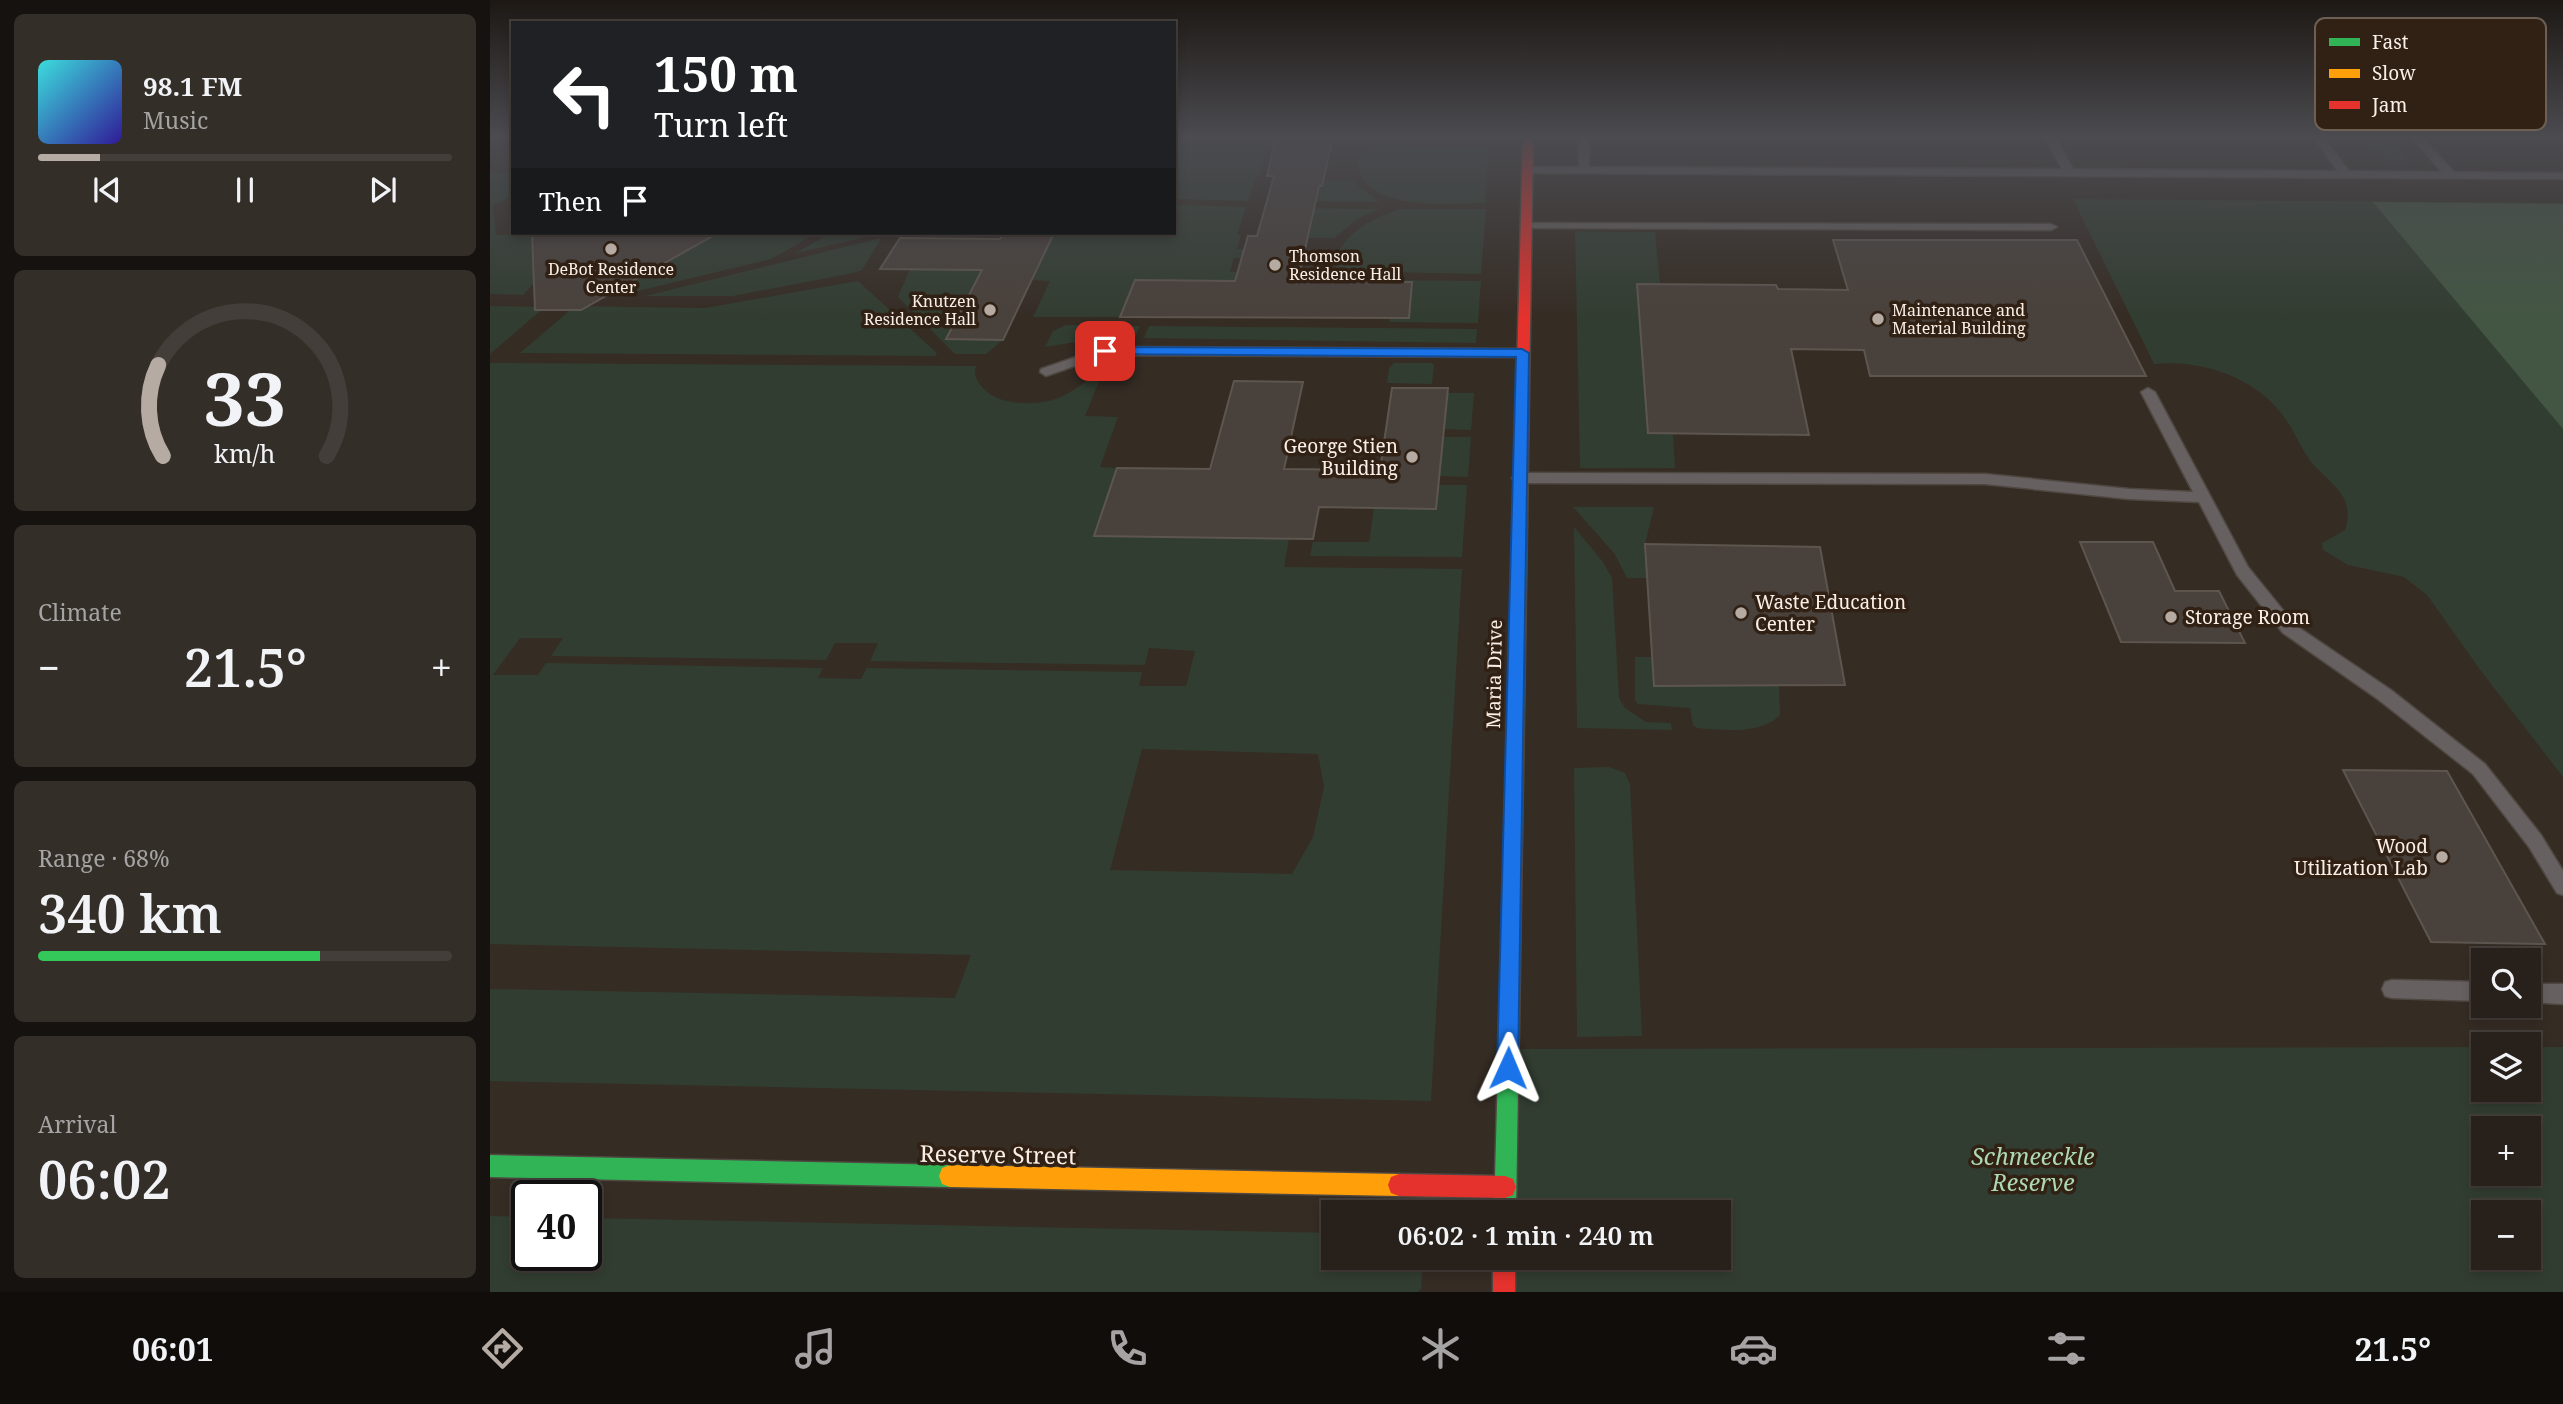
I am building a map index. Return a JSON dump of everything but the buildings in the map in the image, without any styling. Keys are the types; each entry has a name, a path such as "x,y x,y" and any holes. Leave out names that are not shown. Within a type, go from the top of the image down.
{"street":[{"name":"Maria Drive","path":"1505,1200 1527,197"},
{"name":"Reserve Street","path":"490,1166 1505,1187"},
{"path":"1504,1270 1504,1292"}],"lane":[{"path":"1526,226 2051,227"},
{"path":"1046,372 1105,351 1522,353"},
{"path":"2148,392 2242,571 2289,629 2385,695 2479,769 2536,841 2563,887"},
{"path":"1519,478 1985,479 2129,494 2202,497"},
{"path":"2392,989 2471,992"},
{"path":"2541,993 2563,994"}],"green space":[{"path":"490,197 510,197 493,205 496,235 558,235 552,264 523,295 490,294"},
{"path":"1176,197 1249,197 1248,201 1176,199"},
{"path":"1283,197 1373,197 1379,202 1274,201"},
{"path":"1392,197 1485,197 1485,203 1433,204"},
{"path":"2073,199 2563,203 2563,777 2481,671 2427,595 2404,577 2348,565 2323,550 2322,543 2345,530 2348,519 2345,500 2312,463 2288,422 2272,403 2243,381 2208,368 2172,363 2154,364"},
{"path":"2373,202 2563,204 2563,429"},
{"path":"1176,205 1246,207 1237,235 1241,235 1237,249 1253,249 1250,258 1234,258 1230,272 1246,272 1244,281 1135,280 1120,317 1033,317 1050,281 1032,280 1053,235 1176,235"},
{"path":"1379,209 1356,220 1334,238 1308,238 1311,223 1261,223 1265,210"},
{"path":"1402,209 1486,209 1481,274 1337,271 1337,259 1341,249 1357,230"},
{"path":"1575,231 1655,232 1660,284 1637,284 1648,432 1673,433 1675,468 1580,468"},
{"path":"813,235 771,259 621,295 645,263 687,237"},
{"path":"827,235 875,235 796,253"},
{"path":"881,239 862,270 853,273 733,296 645,296"},
{"path":"910,269 982,270 947,339 1003,340 986,354 955,354 898,297"},
{"path":"858,281 937,353 935,356 520,353 575,306 705,308"},
{"path":"1298,281 1481,281 1478,323 1389,322 1390,318 1408,317 1412,282"},
{"path":"490,306 545,307 490,354"},
{"path":"1066,325 1140,326 1135,338 1100,338 1045,347 1053,331"},
{"path":"1149,326 1477,329 1476,343 1144,338"},
{"path":"490,363 976,366 975,373 980,385 992,396 1023,403 1045,402 1063,396 1104,369 1085,416 1118,417 1100,467 1117,468 1094,536 1289,539 1284,567 1462,569 1431,1101 490,1081 490,989 955,998 971,955 490,944","holes":["520,638 563,638 551,656 826,660 835,643 878,643 870,661 1145,665 1149,648 1195,651 1186,686 1139,686 1142,672 867,668 861,679 818,678 823,668 546,663 538,675 493,675","1142,749 1318,754 1324,787 1313,837 1292,874 1110,870"]},
{"path":"1394,363 1432,363 1432,384 1387,383 1389,368"},
{"path":"1448,393 1474,393 1471,430 1444,429"},
{"path":"1444,437 1471,437 1468,477 1439,476"},
{"path":"1439,485 1467,485 1462,557 1310,556 1313,542 1369,542 1374,508 1436,509"},
{"path":"1573,507 1654,507 1645,544 1647,578 1627,578 1614,553"},
{"path":"1574,527 1603,562 1612,578 1619,698 1625,708 1646,722 1671,723 1672,730 1577,728"},
{"path":"1635,657 1653,657 1779,685 1780,715 1763,726 1741,730 1697,728 1693,725 1690,708 1638,704 1635,700"},
{"path":"1609,767 1625,773 1630,784 1642,1036 1577,1037 1574,768"},
{"name":"Schmeeckle Reserve","path":"2471,1047 2471,1102 2541,1102 2541,1047 2563,1047 2563,1292 1504,1292 1504,1270 1731,1270 1731,1200 1505,1200 1508,1049"},
{"path":"490,1216 511,1217 511,1271 602,1271 602,1218 1321,1233 1321,1270 1422,1270 1421,1289 1418,1292 490,1292"}],"traffic: fast":[{"path":"1505,1200 1520,525"},
{"path":"490,1166 950,1176"}],"traffic: slow":[{"path":"950,1176 1399,1185"}],"traffic: jam":[{"path":"1520,525 1527,197"},
{"path":"1399,1185 1505,1187"},
{"path":"1504,1270 1504,1292"}],"place":[{"name":"DeBot Residence Center","path":"611,249"},
{"name":"Thomson Residence Hall","path":"1275,265"},
{"name":"Knutzen Residence Hall","path":"990,310"},
{"name":"Maintenance and Material Building","path":"1878,319"},
{"name":"George Stien Building","path":"1412,457"},
{"name":"Waste Education Center","path":"1741,613"},
{"name":"Storage Room","path":"2171,617"},
{"name":"Wood Utilization Lab","path":"2442,857"}],"route":[{"path":"1105,351 1522,353 1508,1068"}]}
